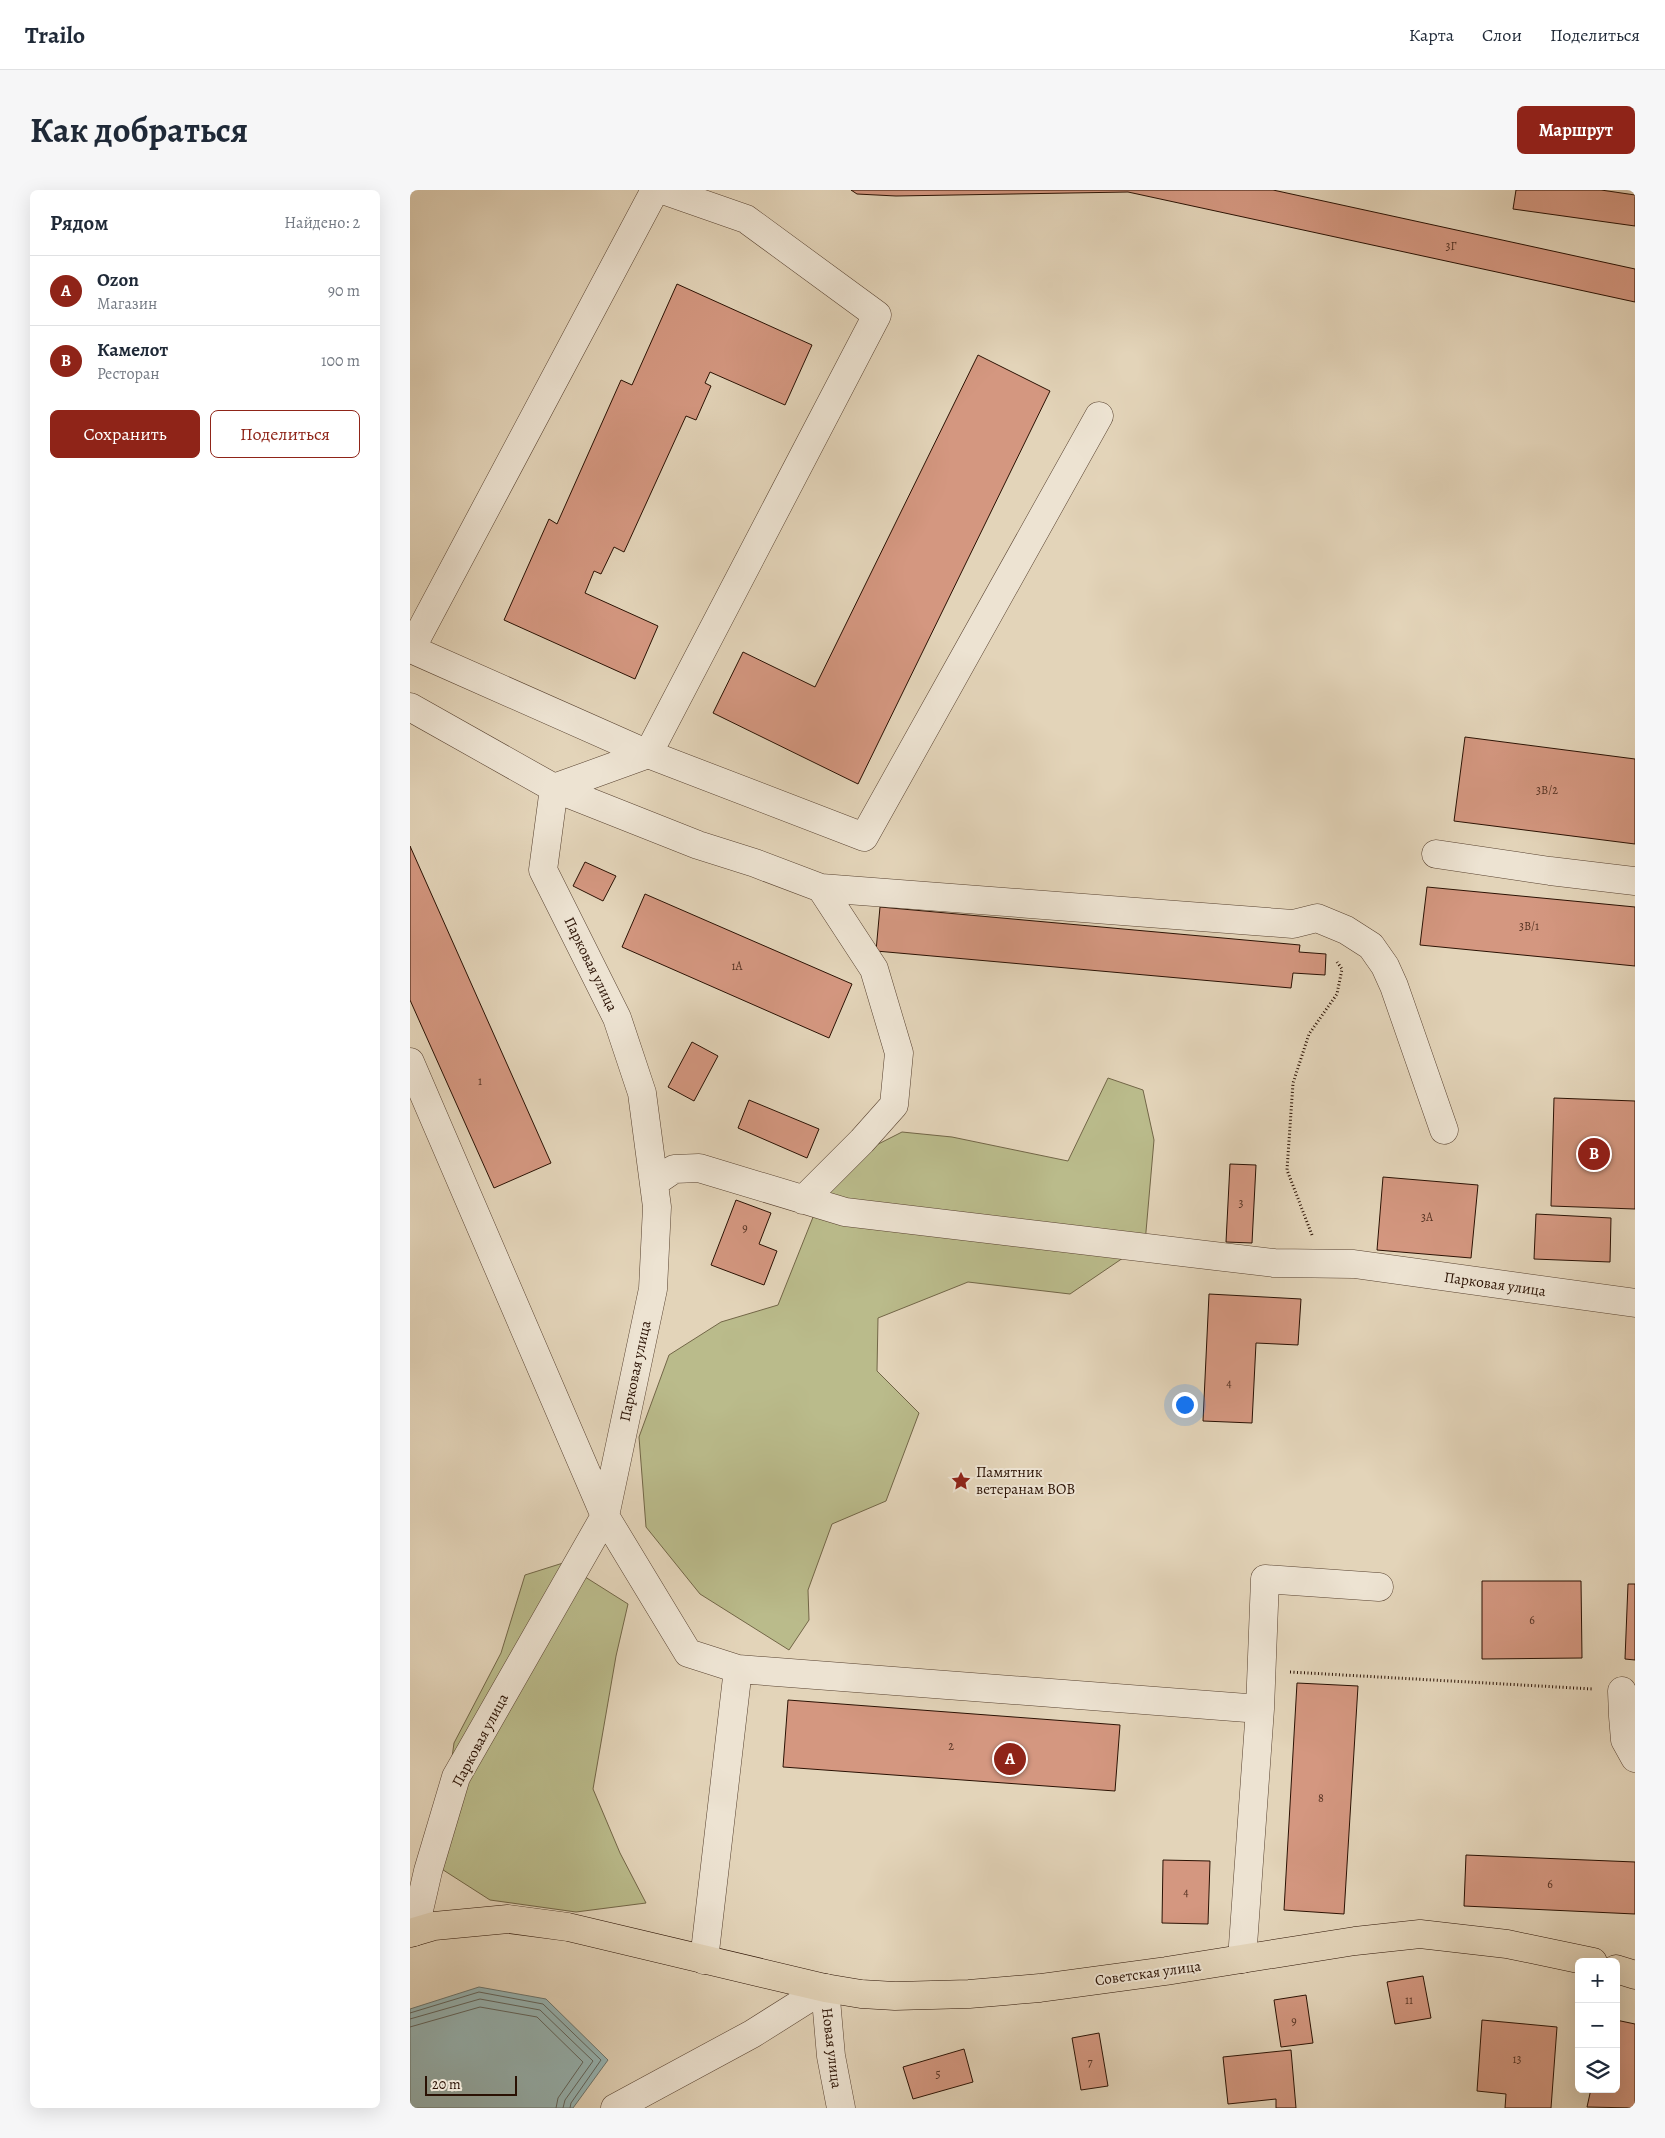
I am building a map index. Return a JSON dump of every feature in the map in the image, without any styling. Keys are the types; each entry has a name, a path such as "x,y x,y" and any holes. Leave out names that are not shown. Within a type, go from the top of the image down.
{"main road":[{"name":"Советская улица","path":"412,1932 434,1926 508,1919 568,1927 825,1988 861,1994 895,1996 969,1994 1050,1987 1355,1941 1420,1934 1507,1944 1575,1958"},
{"path":"1620,1970 1635,1975"}],"street":[{"path":"655,190 412,649 648,754 864,838 1099,416"},
{"path":"554,788 648,754 877,315 746,218 663,190"},
{"path":"410,707 554,788 698,845 755,862 821,888 1293,924 1317,918 1346,930 1371,946 1385,966 1444,1130"},
{"name":"Парковая улица","path":"412,1932 419,1864 456,1777 605,1516 653,1289 657,1207 642,1093 617,1018 543,870 554,788"},
{"path":"1436,854 1550,871 1635,881"},
{"path":"803,1200 862,1141 894,1105 899,1053 874,969 821,888"},
{"path":"410,1062 605,1516 688,1654 738,1669 1260,1709"},
{"name":"Парковая улица","path":"655,1182 674,1168 698,1168 845,1212 1274,1263 1354,1264 1635,1303"},
{"path":"1242,1959 1260,1709 1265,1579 1379,1587"},
{"path":"704,1960 738,1669"},
{"path":"1627,1708 1625,1740 1635,1758"},
{"path":"615,2108 752,2034 825,1988"},
{"name":"Новая улица","path":"825,1988 831,2056 841,2108"}],"path":[{"path":"1322,1263 1287,1170 1293,1083 1309,1034 1337,994 1342,970 1335,957"},
{"path":"1262,1670 1627,1708"}],"green space":[{"path":"1108,1078 1143,1090 1154,1140 1145,1243 1070,1294 968,1282 878,1318 877,1371 919,1413 886,1501 832,1524 808,1590 809,1620 789,1650 700,1594 646,1527 639,1437 669,1355 721,1322 778,1305 833,1167 902,1132 952,1137 1068,1161"},
{"path":"563,1563 628,1604 616,1656 593,1789 620,1853 646,1903 576,1912 490,1900 437,1866 454,1743 501,1653 525,1575"}],"water":[{"path":"479,1987 546,1999 608,2060 573,2108 410,2108 410,2009"}],"building":[{"path":"851,190 1273,190 1635,269 1635,302 1128,192 896,196 857,194"},
{"path":"1516,190 1601,190 1635,195 1635,226 1513,209"},
{"path":"677,284 812,345 785,405 710,372 705,383 711,386 696,420 686,416 624,552 614,547 601,574 594,571 585,593 658,626 635,679 504,620 549,519 557,524 621,380 632,385"},
{"path":"978,355 1050,391 858,784 713,713 743,652 815,687"},
{"path":"1465,737 1635,759 1635,844 1454,821"},
{"path":"410,846 551,1163 494,1188 410,1000"},
{"path":"585,862 616,876 603,901 573,886"},
{"path":"1427,887 1635,907 1635,966 1420,945"},
{"path":"645,894 852,984 829,1038 622,947"},
{"path":"880,907 1300,945 1299,952 1326,954 1325,975 1293,973 1291,988 876,951"},
{"path":"692,1042 718,1056 694,1101 668,1087"},
{"path":"1554,1098 1635,1101 1635,1209 1551,1206"},
{"path":"749,1100 819,1129 807,1158 738,1128"},
{"path":"1230,1164 1256,1165 1252,1243 1226,1242"},
{"path":"1383,1177 1478,1185 1471,1258 1377,1250"},
{"path":"736,1200 771,1213 759,1244 777,1251 764,1285 711,1265"},
{"path":"1536,1214 1611,1218 1610,1262 1534,1259"},
{"path":"1209,1294 1301,1299 1298,1345 1256,1343 1252,1423 1203,1421"},
{"path":"1482,1581 1581,1581 1582,1658 1482,1659"},
{"path":"1628,1584 1635,1584 1635,1660 1625,1659"},
{"path":"1297,1683 1358,1686 1344,1914 1284,1910"},
{"path":"788,1700 1120,1725 1115,1791 783,1767"},
{"path":"1466,1855 1635,1862 1635,1914 1464,1906"},
{"path":"1163,1860 1210,1861 1208,1924 1162,1923"},
{"path":"1423,1976 1431,2018 1395,2024 1387,1982"},
{"path":"1306,1995 1313,2043 1281,2047 1274,2000"},
{"path":"1482,2020 1557,2027 1551,2108 1505,2108 1506,2094 1477,2091"},
{"path":"1620,2021 1635,2024 1635,2108 1587,2107 1590,2093 1620,2093"},
{"path":"1099,2033 1108,2086 1081,2090 1072,2038"},
{"path":"964,2049 973,2082 913,2099 903,2067"},
{"path":"1291,2050 1296,2108 1276,2108 1276,2099 1228,2104 1223,2057"}],"place":[{"name":"Камелот","path":"1594,1154"},
{"name":"Памятник ветеранам ВОВ","path":"961,1481"},
{"name":"Ozon","path":"1010,1759"}]}
